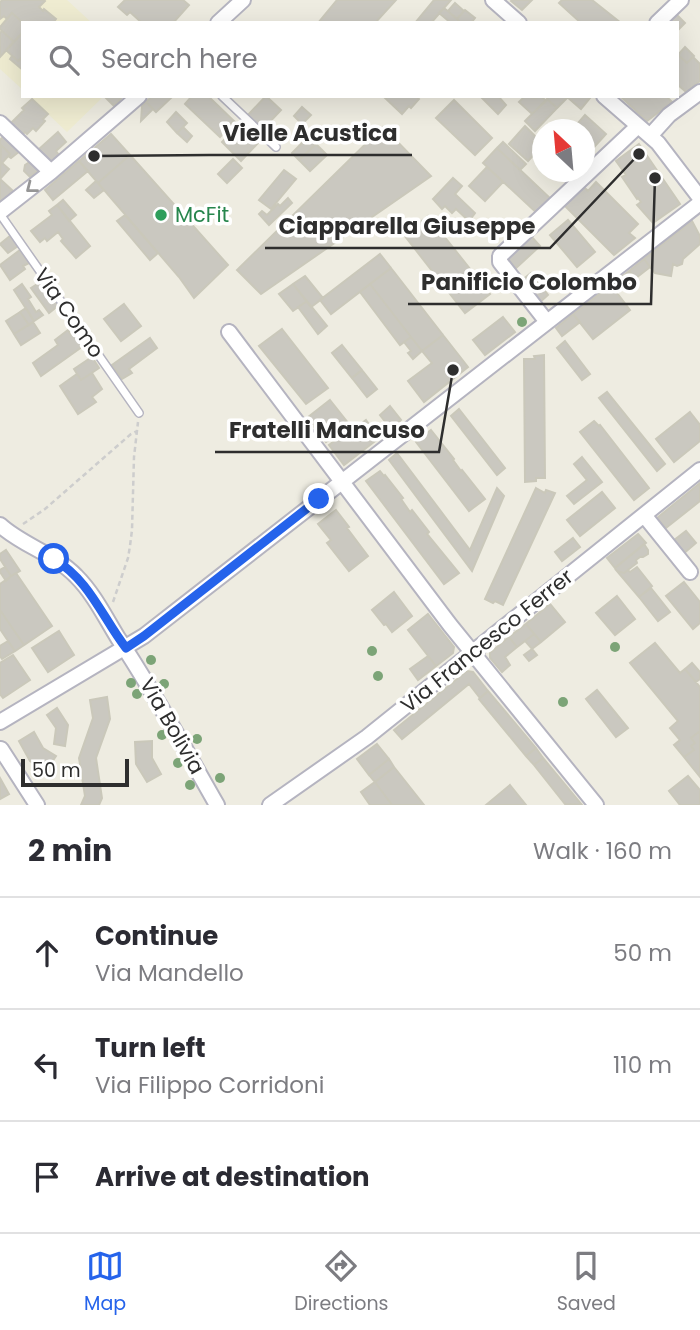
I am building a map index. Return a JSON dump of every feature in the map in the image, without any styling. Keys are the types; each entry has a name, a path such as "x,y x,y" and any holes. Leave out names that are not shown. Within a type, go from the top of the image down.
{"street":[{"path":"221,21 243,0"},
{"path":"493,0 513,21"},
{"path":"659,21 681,0"},
{"path":"650,136 669,115 700,92"},
{"path":"0,213 137,98"},
{"path":"0,722 144,636 700,200 658,143 606,98"},
{"path":"0,123 51,172"},
{"path":"547,322 500,262 500,256 638,126"},
{"path":"229,332 472,653 596,805"},
{"name":"Via Francesco Ferrer","path":"270,805 354,747 700,470"},
{"path":"644,515 690,572"},
{"name":"Via Bolivia","path":"4,529 62,564 78,577 126,648 218,805"},
{"path":"1,749 37,805"}],"lane":[{"path":"224,98 276,147"},
{"name":"Via Como","path":"0,213 139,413"}],"path":[{"path":"113,602 130,546 139,413"},
{"path":"4,529 46,509 131,433 138,430"}],"shaded area":[{"path":"0,0 67,0 90,21 21,21 21,88 0,69"},
{"path":"31,98 102,98 67,132"}],"building":[{"path":"44,0 39,7 56,19 21,21 12,13 7,19 4,16 0,19 0,2"},
{"path":"125,0 183,0 189,5 175,21 140,21 130,12 127,15 118,7"},
{"path":"337,0 396,0 377,21 320,21"},
{"path":"434,0 451,0 433,21 417,21"},
{"path":"512,0 532,0 522,10"},
{"path":"562,0 592,0 618,21 579,21 559,3"},
{"path":"455,3 464,11 457,19 448,11"},
{"path":"444,8 459,21 449,21 439,13"},
{"path":"465,10 475,18 473,21 457,19"},
{"path":"12,13 21,21 21,34 14,42 0,27"},
{"path":"675,13 685,23 679,29 679,21 668,21"},
{"path":"2,31 14,42 0,57 0,33"},
{"path":"21,34 21,58 18,61 6,50"},
{"path":"685,47 694,56 687,63 679,54"},
{"path":"12,56 18,61 21,59 21,68 10,59"},
{"path":"679,56 687,63 693,57 700,64 700,81 686,92 679,86"},
{"path":"106,98 121,98 114,106"},
{"path":"150,98 171,98 156,112 146,102"},
{"path":"190,98 210,98 234,121 220,137 185,104"},
{"path":"264,98 268,98 281,110 262,130 247,116"},
{"path":"385,98 419,99 402,114"},
{"path":"482,98 500,98 506,105 498,114"},
{"path":"523,98 543,98 546,101 532,114 519,102"},
{"path":"548,98 567,98 557,108"},
{"path":"568,98 590,98 581,109"},
{"path":"622,98 668,98 672,102 647,121"},
{"path":"32,99 48,114 36,131 33,128 21,136 9,125"},
{"path":"547,99 557,108 546,119 532,119 532,128 525,121"},
{"path":"454,100 492,138 475,155 436,118"},
{"path":"146,102 153,109 141,121 142,106"},
{"path":"302,107 311,115 302,124 294,116"},
{"path":"176,112 187,123 177,133 167,122"},
{"path":"234,121 258,143 241,161 222,142 227,137 223,132"},
{"path":"595,124 606,134 595,146"},
{"path":"525,126 532,133 532,157 528,161 509,144"},
{"path":"183,127 192,136 187,142 177,133"},
{"path":"383,127 431,176 261,294 237,270"},
{"path":"58,132 66,142 56,151 59,155 50,162 39,149"},
{"path":"111,134 130,155 98,183 79,161"},
{"path":"4,136 20,151 11,158 0,144"},
{"path":"309,136 316,144 299,160 292,153"},
{"path":"503,142 526,164 520,170 497,148"},
{"path":"316,144 327,155 310,171 299,160"},
{"path":"639,144 680,204 653,223 637,205 641,202 622,177 626,175 616,161"},
{"path":"1,145 10,154 2,163 9,169 0,179"},
{"path":"497,148 552,200 539,215 483,163"},
{"path":"130,155 228,265 194,298 98,183"},
{"path":"233,159 242,168 227,183 218,174"},
{"path":"31,161 40,169 30,177 24,171 25,165"},
{"path":"79,161 88,171 53,200 45,190"},
{"path":"487,167 503,182 485,201 469,186"},
{"path":"284,170 296,179 271,209 259,200"},
{"path":"453,178 462,186 455,194 475,213 469,221 456,209 452,213 445,206 442,209 433,199"},
{"path":"0,179 13,191 0,202"},
{"path":"96,181 104,190 94,198 86,190"},
{"path":"596,182 638,224 629,233 635,238 614,255 563,204 582,185 588,191"},
{"path":"288,198 292,203 269,225 259,214 262,211 267,215"},
{"path":"63,200 76,215 69,221 57,205"},
{"path":"57,205 90,246 76,258 61,241 63,239 58,232 47,241 45,238 40,242 31,231 52,215 49,211"},
{"path":"125,215 158,253 150,260 117,221"},
{"path":"428,216 490,294 465,313 404,235"},
{"path":"568,220 595,252 577,267 550,235"},
{"path":"692,221 700,236 700,244 683,259 682,264 673,264 671,276 655,273 644,259"},
{"path":"530,235 540,246 516,268 506,257"},
{"path":"10,236 18,246 8,253 0,244"},
{"path":"20,250 29,263 10,280 0,265"},
{"path":"380,254 391,268 331,314 320,300"},
{"path":"644,259 650,267 636,278 629,271"},
{"path":"391,268 443,335 422,351 370,284"},
{"path":"629,271 636,278 617,293 611,285"},
{"path":"531,273 548,295 538,304 521,281"},
{"path":"305,276 323,298 311,307 293,284"},
{"path":"42,281 59,305 49,313 31,288"},
{"path":"22,284 31,297 28,299 36,312 39,310 43,315 34,321 14,290"},
{"path":"293,284 307,301 293,311 279,294"},
{"path":"370,284 411,337 400,345 360,292"},
{"path":"611,285 630,310 593,339 573,314"},
{"path":"307,301 327,326 318,334 298,307"},
{"path":"124,304 141,326 121,341 104,319"},
{"path":"26,308 34,321 29,325 20,312"},
{"path":"20,312 29,325 14,334 6,321"},
{"path":"573,314 580,322 562,336 556,328"},
{"path":"503,317 515,332 485,355 473,340"},
{"path":"33,322 40,333 21,345 14,334"},
{"path":"282,329 328,388 306,404 259,346"},
{"path":"68,330 71,335 77,331 86,344 41,376 33,363 58,345 55,340"},
{"path":"443,335 468,367 424,402 408,381 432,363 422,351"},
{"path":"411,337 422,351 413,359 404,342"},
{"path":"150,338 157,348 129,369 132,373 122,379 112,365"},
{"path":"565,341 590,374 582,380 557,348"},
{"path":"342,345 362,370 352,378 332,353"},
{"path":"544,355 545,478 525,482 524,359 535,359 534,356"},
{"path":"92,357 99,368 81,380 74,369"},
{"path":"362,370 377,389 367,397 352,378"},
{"path":"92,373 102,389 92,397 96,402 78,414 60,386 77,374 81,380"},
{"path":"607,392 665,464 657,471 599,398"},
{"path":"330,400 349,424 326,442 307,418"},
{"path":"390,406 401,420 391,429 380,415"},
{"path":"459,409 505,468 497,475 451,416"},
{"path":"690,412 700,425 700,441 674,462 656,439"},
{"path":"366,420 379,438 344,465 329,445"},
{"path":"594,421 649,488 634,500 580,432"},
{"path":"431,430 485,499 469,511 416,442"},
{"path":"397,453 470,550 497,488 504,496 472,571 389,460"},
{"path":"582,457 602,482 574,504 567,496 587,480 574,464"},
{"path":"380,471 459,573 444,584 366,481"},
{"path":"700,483 700,501 666,528 657,518"},
{"path":"536,488 545,493 546,490 555,493 503,605 495,601 493,603 485,599"},
{"path":"602,492 615,508 580,536 567,520"},
{"path":"336,510 368,556 349,571 327,543 331,540 318,524"},
{"path":"686,531 696,543 683,554 673,541"},
{"path":"638,534 646,543 615,568 607,558"},
{"path":"573,538 580,547 562,561 555,552"},
{"path":"644,544 648,554 636,560 637,563 624,573 617,571 615,568"},
{"path":"6,550 20,571 11,576 0,559 0,554"},
{"path":"5,567 11,576 6,581 0,572"},
{"path":"637,567 652,586 639,597 617,571 630,572"},
{"path":"16,573 52,626 24,645 0,610 0,584"},
{"path":"684,582 700,602 700,623 693,629 666,596"},
{"path":"651,588 670,612 658,621 639,597"},
{"path":"394,592 412,616 392,632 372,610"},
{"path":"617,596 635,619 615,635 596,613"},
{"path":"550,604 565,622 541,642 526,624"},
{"path":"0,610 24,645 15,651 0,629"},
{"path":"428,614 454,647 453,653 436,666 408,630"},
{"path":"526,624 534,634 517,647 509,637"},
{"path":"59,631 74,655 48,672 32,648"},
{"path":"534,634 541,642 532,649 525,641"},
{"path":"509,637 517,647 505,657 510,665 502,672 490,658 490,653"},
{"path":"8,641 15,651 2,659 0,646"},
{"path":"655,643 680,673 685,669 700,687 700,731 691,738 695,743 691,746 694,750 684,757 674,745 680,740 670,728 678,721 630,663"},
{"path":"532,649 537,655 529,661 524,655"},
{"path":"13,655 30,680 3,698 0,694 0,663"},
{"path":"428,656 436,666 418,680 410,669"},
{"path":"692,663 700,672 700,679 696,682 685,669"},
{"path":"467,671 473,672 488,691 480,698 469,684 402,739 394,730"},
{"path":"597,690 628,728 616,737 586,699"},
{"path":"488,691 536,748 526,756 479,699"},
{"path":"107,697 110,719 96,758 102,798 99,805 81,805 85,796 79,758 93,718 90,700"},
{"path":"57,708 68,725 65,746 54,744 56,728 47,715"},
{"path":"700,731 700,777 684,757 694,750 691,746 695,743 691,738"},
{"path":"34,732 43,748 56,756 46,771 30,761 19,741"},
{"path":"152,741 152,758 161,774 147,782 136,764 135,742"},
{"path":"377,744 389,759 369,775 357,759"},
{"path":"536,748 543,758 534,765 526,756"},
{"path":"543,758 582,805 565,804 534,765"},
{"path":"389,759 394,767 375,782 369,775"},
{"path":"394,767 424,805 392,805 375,782"},
{"path":"688,776 700,790 700,805 680,805 669,791"},
{"path":"0,778 9,794 0,799"},
{"path":"375,782 392,805 370,805 361,792"},
{"path":"510,785 526,805 486,805"}],"place":[{"name":"Ciapparella Giuseppe","path":"639,154"},
{"name":"Vielle Acustica","path":"94,156"},
{"name":"Panificio Colombo","path":"655,178"},
{"name":"McFit","path":"161,215"},
{"name":"Fratelli Mancuso","path":"453,370"}],"route":[{"path":"54,559 78,577 126,648 319,499"}]}
